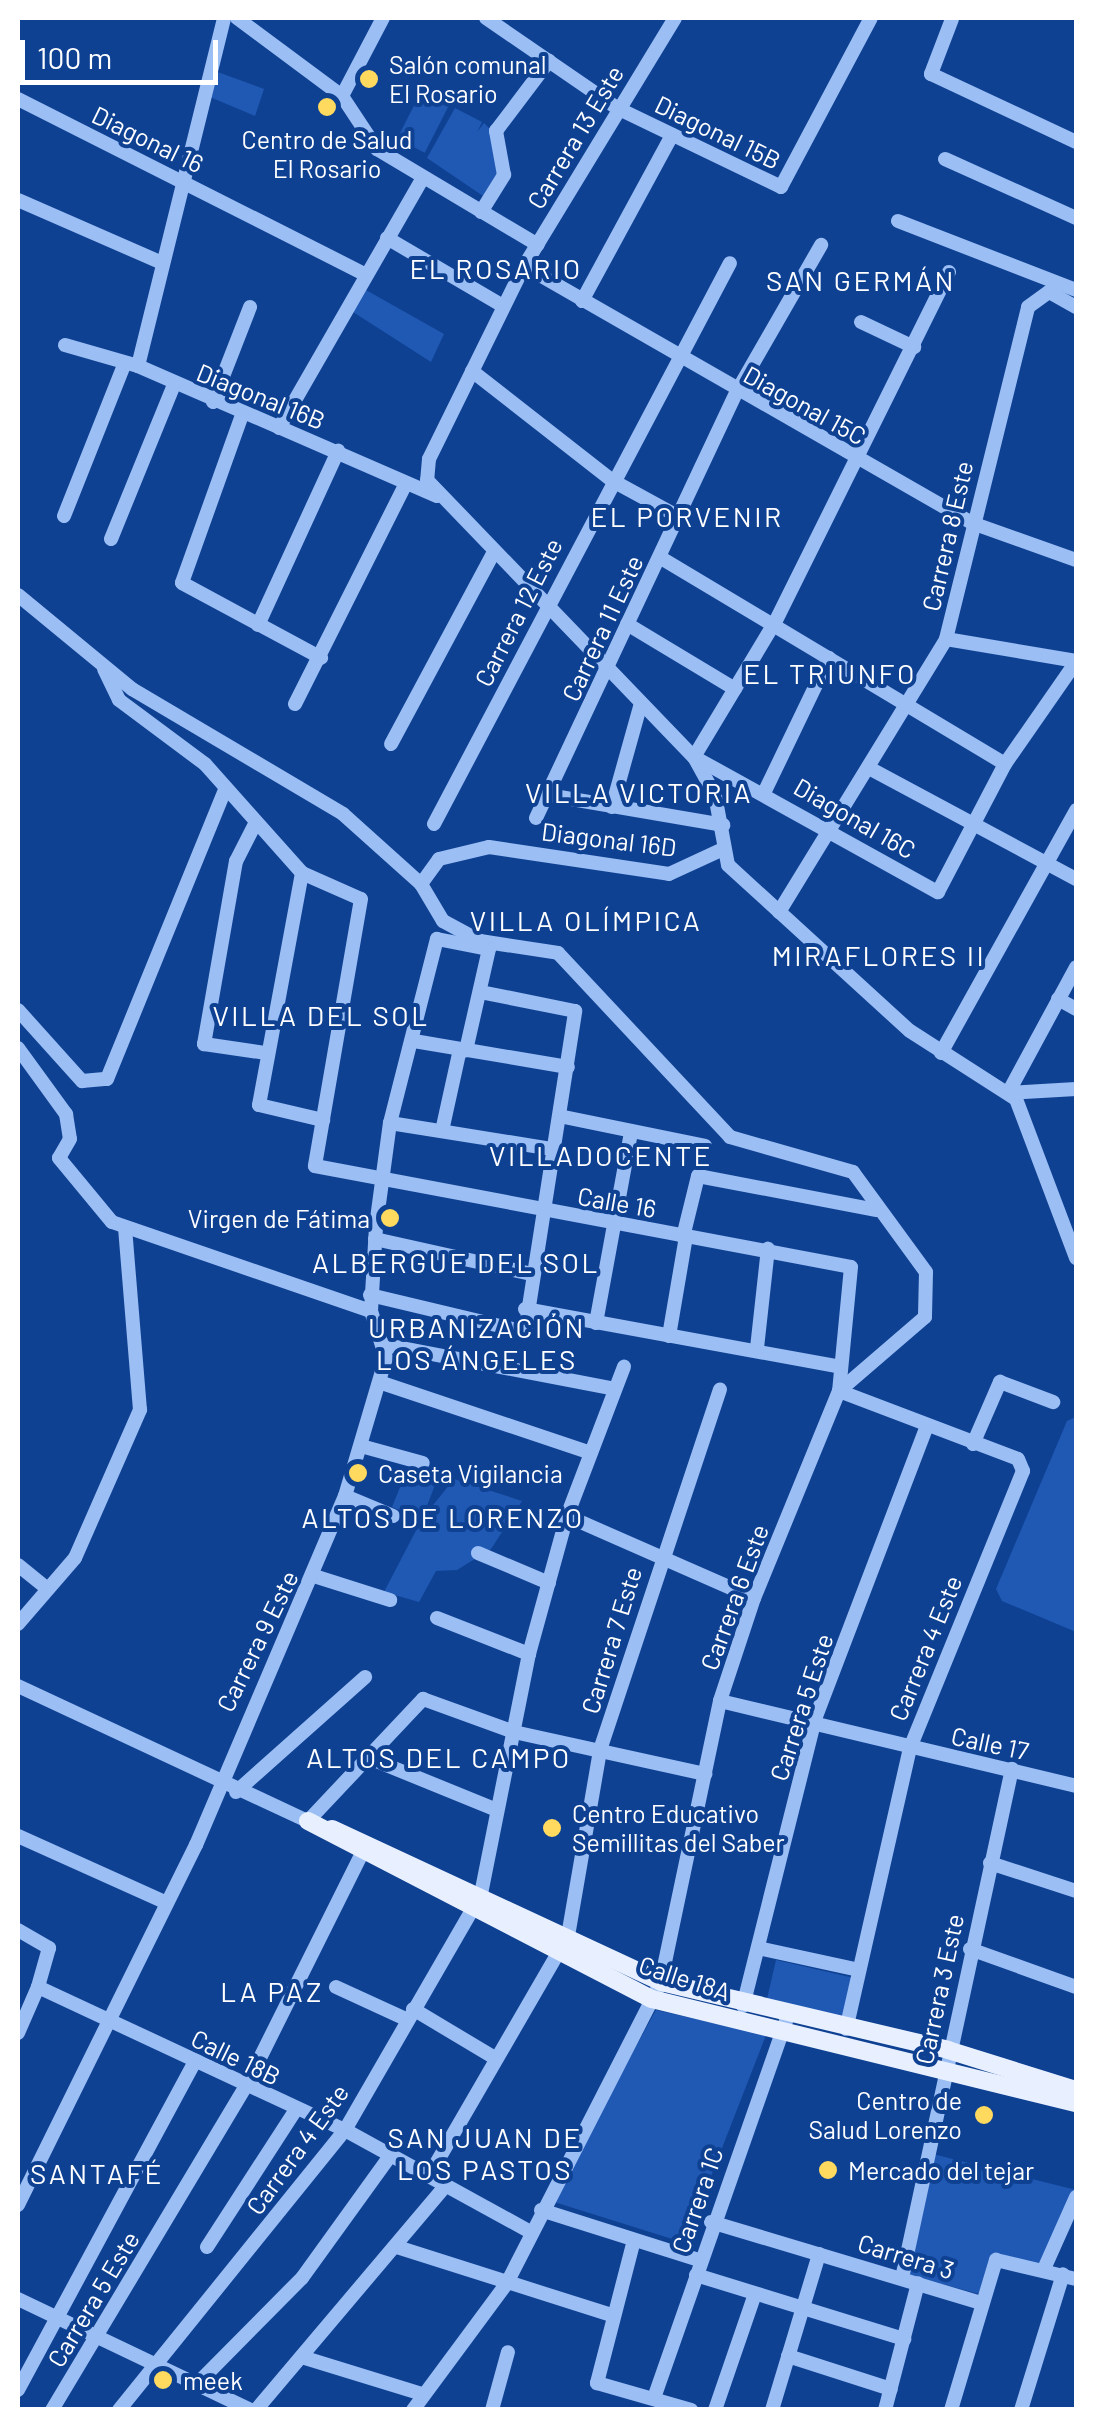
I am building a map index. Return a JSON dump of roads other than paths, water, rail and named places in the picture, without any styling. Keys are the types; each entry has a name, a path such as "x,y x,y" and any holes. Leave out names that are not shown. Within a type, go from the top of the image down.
{"main road":[{"name":"Calle 18A","path":"308,1821 657,1990 784,2026 947,2057 1076,2103"},
{"name":"Calle 18A","path":"657,1990 743,2006 784,2026 846,2029 1076,2090"}],"street":[{"path":"64,516 132,364 162,263 224,18"},
{"path":"237,18 342,96 377,149 538,245"},
{"path":"342,96 383,18"},
{"name":"Diagonal 15B","path":"486,18 504,22 549,61 616,108 781,187 872,18"},
{"path":"950,18 931,74 1076,142"},
{"name":"Carrera 13 Este","path":"438,496 429,458 524,266 667,20"},
{"path":"481,212 504,175 496,132 549,61"},
{"name":"Diagonal 16","path":"18,100 365,274"},
{"path":"582,300 672,135"},
{"path":"945,159 1076,218"},
{"path":"278,428 422,178"},
{"path":"18,200 162,263"},
{"path":"898,222 1076,290"},
{"path":"387,238 503,306"},
{"name":"Carrera 11 Este","path":"536,818 736,393 821,245"},
{"name":"Carrera 12 Este","path":"434,824 544,604 682,360 730,264"},
{"name":"Diagonal 15C","path":"524,266 736,393 972,523 1076,560"},
{"path":"948,272 858,460 774,622 694,757 722,825 722,850 779,912 940,1054 1008,1093 1076,1089"},
{"name":"Carrera 8 Este","path":"779,912 946,639 1028,307 1049,292 1076,307"},
{"path":"213,402 250,308"},
{"path":"862,322 914,347"},
{"name":"Diagonal 16B","path":"64,346 132,364 174,386 338,451 438,496"},
{"path":"472,371 613,480 679,517"},
{"path":"112,539 174,386"},
{"path":"242,415 184,588 320,658"},
{"path":"258,625 338,451"},
{"path":"295,704 406,483"},
{"name":"Diagonal 16C","path":"438,496 645,713 694,757 832,828 938,892 973,823"},
{"path":"391,744 494,552"},
{"path":"661,558 774,622 1005,764"},
{"path":"18,595 103,666 343,814 421,884 443,921 480,940 558,953 730,1137 840,1164 877,1210"},
{"path":"627,624 736,688"},
{"path":"946,639 1076,662 1005,764 973,823"},
{"path":"764,793 828,658"},
{"path":"103,666 119,700 225,790 254,826 302,872 362,899 323,1120 259,1104 302,872"},
{"path":"612,807 645,713"},
{"path":"870,768 1076,880"},
{"path":"18,1010 82,1081 107,1079 225,790"},
{"path":"548,795 722,825"},
{"path":"940,1054 1076,810"},
{"path":"254,826 236,861 204,1044 266,1053"},
{"name":"Diagonal 16D","path":"421,884 439,859 490,847 669,874 722,850"},
{"path":"442,1132 489,950 436,940 414,1041 390,1123 382,1179 370,1303 386,1345 616,1390"},
{"path":"1008,1093 1076,967"},
{"path":"18,1048 66,1114 70,1139 60,1158 79,1192 124,1228 370,1303 525,1332 530,1274 559,1150 574,1012 482,992"},
{"path":"1058,999 1076,1008"},
{"path":"414,1041 568,1067"},
{"path":"1008,1093 1076,1258"},
{"path":"564,1117 705,1146"},
{"name":"Calle 16","path":"323,1120 315,1166 547,1212 768,1249 851,1268 837,1366"},
{"path":"390,1123 559,1150"},
{"path":"596,1323 631,1132"},
{"path":"668,1336 698,1176 877,1210"},
{"name":"Carrera 6 Este","path":"412,2410 507,2283 541,2210 657,1990 720,1701 754,1598 839,1390 925,1317 926,1272 877,1210"},
{"path":"18,1624 43,1586 75,1558 140,1410 124,1228"},
{"path":"375,1239 530,1274"},
{"path":"756,1348 768,1249"},
{"path":"526,1309 756,1348 837,1366 839,1390 972,1444 1000,1382 1053,1402"},
{"name":"Carrera 9 Este","path":"221,1785 314,1576 345,1496 382,1383 386,1345"},
{"path":"478,1900 530,1654 567,1516 624,1367"},
{"path":"382,1383 592,1452"},
{"name":"Carrera 7 Este","path":"430,2174 563,1944 600,1750 661,1553 720,1389"},
{"name":"Carrera 5 Este","path":"743,2006 816,1719 926,1428"},
{"name":"Carrera 4 Este","path":"846,2029 910,1748 1023,1464 972,1444"},
{"path":"361,1446 422,1463"},
{"path":"345,1496 393,1516"},
{"path":"567,1516 661,1553 754,1598"},
{"path":"478,1553 549,1583"},
{"path":"18,1564 43,1586"},
{"path":"314,1576 390,1600"},
{"path":"437,1618 530,1654"},
{"path":"236,1792 364,1677"},
{"name":"Calle 18A","path":"18,1686 236,1792 308,1821"},
{"path":"308,1821 423,1700 514,1732 705,1774"},
{"name":"Calle 17","path":"720,1701 816,1719 910,1748 1076,1786"},
{"path":"369,1758 497,1810"},
{"name":"Carrera 3 Este","path":"902,2278 970,1948 1012,1769"},
{"path":"18,2205 221,1785"},
{"path":"18,1836 167,1903"},
{"name":"Carrera 5 Este","path":"52,2410 102,2335 246,2086 365,1847"},
{"path":"990,1863 1076,1892"},
{"name":"Carrera 4 Este","path":"119,2410 345,2130 478,1900"},
{"path":"18,1930 49,1948 38,1987 18,2033"},
{"path":"758,1948 858,1970"},
{"path":"970,1948 1076,1987"},
{"path":"336,1986 410,2014 495,2058"},
{"name":"Calle 18B","path":"38,1987 296,2111 345,2130 532,2233"},
{"name":"Carrera 1C","path":"654,2398 711,2222 784,2026"},
{"path":"18,2390 195,2061"},
{"path":"207,2247 296,2111"},
{"path":"198,2383 302,2278 390,2156"},
{"path":"18,2300 102,2335 254,2410 305,2358 445,2186"},
{"path":"1044,2268 1076,2199"},
{"path":"541,2210 634,2240 755,2294 904,2339"},
{"name":"Carrera 3","path":"711,2222 981,2303 951,2410"},
{"path":"634,2240 610,2314 597,2383 691,2410"},
{"path":"397,2248 610,2314"},
{"path":"772,2410 819,2254"},
{"path":"981,2303 996,2260 1070,2276 1022,2410"},
{"path":"885,2410 918,2282"},
{"path":"715,2410 755,2294"},
{"path":"492,2410 508,2352"},
{"path":"788,2356 891,2390"},
{"path":"305,2358 422,2394"}],"place":[{"name":"Salón comunal El Rosario","path":"369,79"},
{"name":"Centro de Salud El Rosario","path":"327,107"},
{"name":"Virgen de Fátima","path":"390,1218"},
{"name":"Caseta Vigilancia","path":"358,1473"},
{"name":"Centro Educativo Semillitas del Saber","path":"552,1828"},
{"name":"Centro de Salud Lorenzo","path":"984,2115"},
{"name":"Mercado del tejar","path":"828,2170"},
{"name":"meek","path":"163,2380"}],"district":[{"name":"EL ROSARIO","path":"496,268"},
{"name":"SAN GERMÁN","path":"861,280"},
{"name":"EL PORVENIR","path":"687,516"},
{"name":"EL TRIUNFO","path":"830,673"},
{"name":"VILLA VICTORIA","path":"639,792"},
{"name":"VILLA OLÍMPICA","path":"586,920"},
{"name":"MIRAFLORES II","path":"879,955"},
{"name":"VILLA DEL SOL","path":"321,1015"},
{"name":"VILLADOCENTE","path":"601,1155"},
{"name":"ALBERGUE DEL SOL","path":"456,1262"},
{"name":"URBANIZACIÓN LOS ÁNGELES","path":"477,1343"},
{"name":"ALTOS DE LORENZO","path":"443,1517"},
{"name":"ALTOS DEL CAMPO","path":"439,1757"},
{"name":"LA PAZ","path":"272,1991"},
{"name":"SAN JUAN DE LOS PASTOS","path":"485,2153"},
{"name":"SANTAFÉ","path":"97,2173"}]}
